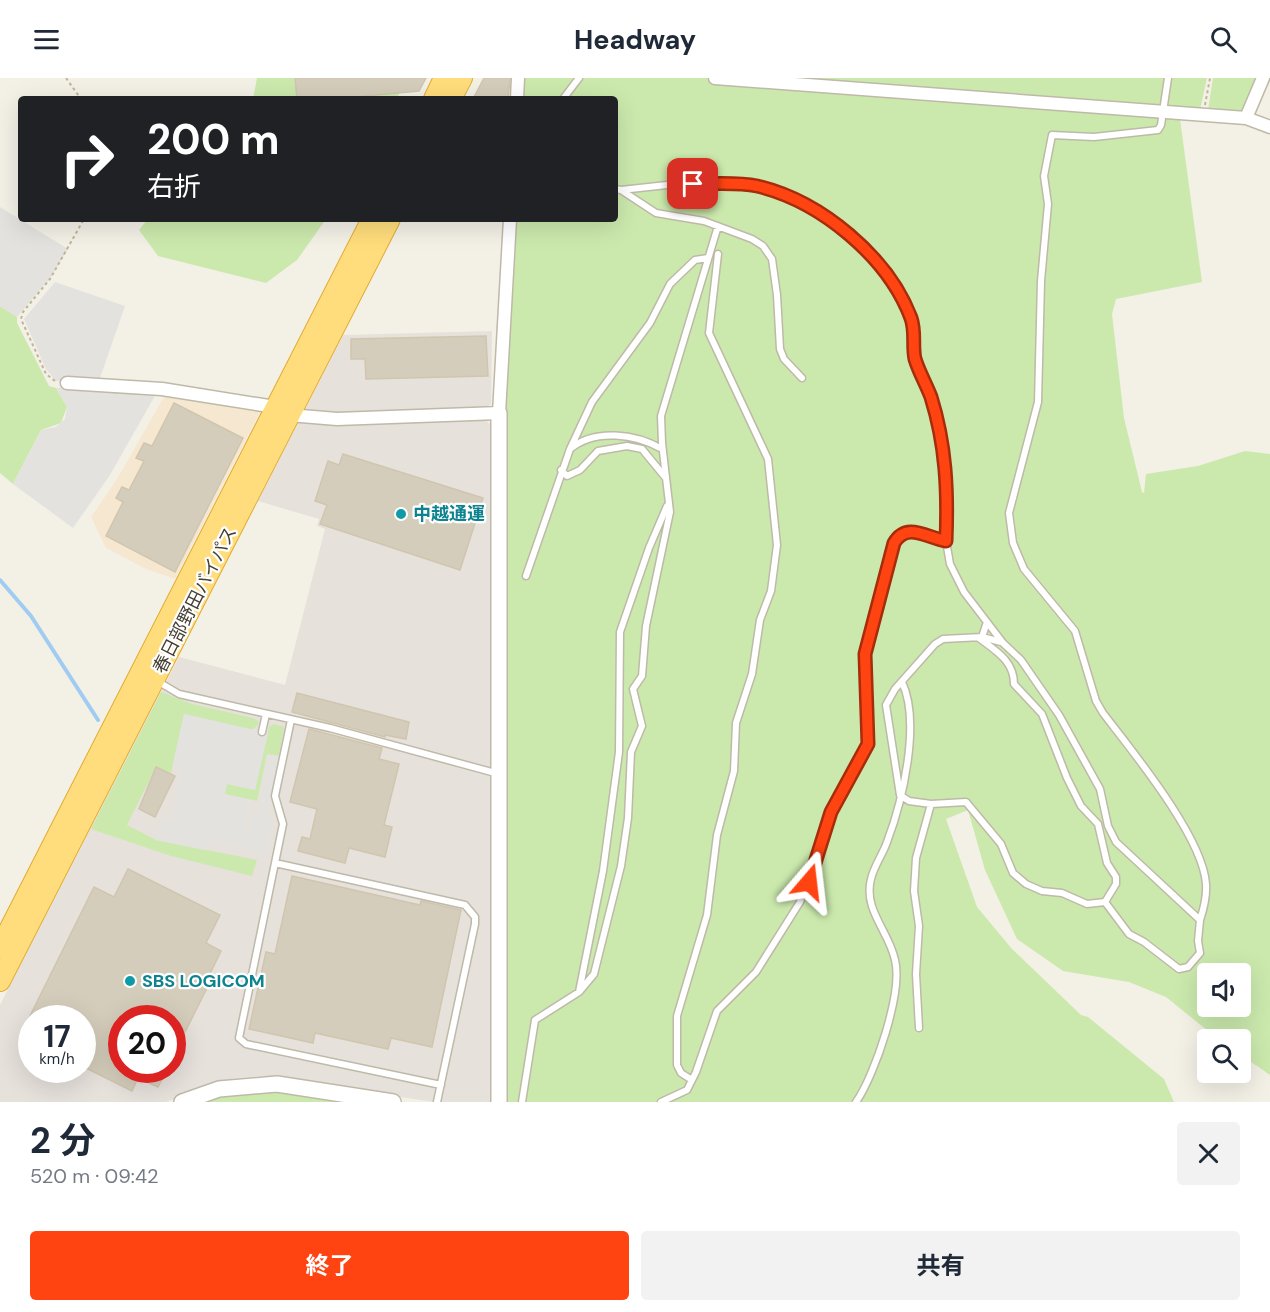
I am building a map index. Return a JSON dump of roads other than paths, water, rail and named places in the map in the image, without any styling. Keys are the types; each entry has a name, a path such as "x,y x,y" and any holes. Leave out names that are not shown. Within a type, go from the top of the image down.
{"highway":[{"path":"435,96 444,78"},
{"path":"453,96 462,78"},
{"name":"春日部野田バイパス","path":"0,981 154,680 371,222"},
{"name":"春日部野田バイパス","path":"0,948 282,411 388,222"}],"street":[{"path":"517,96 518,78"},
{"path":"715,78 1246,118 1270,127"},
{"path":"1246,118 1263,78"},
{"path":"499,1102 499,413 510,222"},
{"path":"67,383 162,389 338,419 499,413"},
{"path":"182,1102 219,1089 277,1084 393,1102"}],"lane":[{"path":"565,96 579,78"},
{"path":"1105,902 1129,934 1179,969 1188,967 1200,953 1198,941 1200,920 1206,900 1206,882 1202,862 1155,781 1102,713 1096,701 1075,631 1024,569 1013,543 1009,513 1038,402 1041,281 1048,204 1044,176 1052,135 1094,137 1154,131 1161,125 1168,78"},
{"path":"618,190 676,184 756,186 783,195 812,209 864,247 883,267 899,291 912,320 915,356 942,440 948,496 946,541 954,574 964,592 1003,643 1030,672 1071,735 1100,789 1108,826 1116,842 1200,920"},
{"path":"618,190 656,213 718,226 752,239 763,246 772,259 780,349 784,359 802,378"},
{"path":"522,1102 535,1020 579,992 594,974 621,866 628,818 632,752 642,726 633,689 642,676 646,626 667,535 669,503 662,449 662,416 718,226"},
{"path":"692,1080 681,1073 677,1065 677,1016 707,915 717,835 734,771 736,723 752,674 760,620 771,591 777,552 768,459 710,333 718,254"},
{"path":"526,576 561,470 592,402 650,323 670,284 695,260 708,258"},
{"path":"702,279 715,282"},
{"path":"570,449 581,439 592,435 644,438 662,449"},
{"path":"561,470 567,476 580,470 598,451 627,446 642,449 666,478"},
{"path":"579,992 603,871 619,752 620,632 649,548 669,503"},
{"path":"661,1102 687,1090 717,1011 756,972 800,902 840,791 865,753 868,744 865,654 894,543 904,532 910,531 946,541"},
{"path":"980,637 987,622"},
{"path":"1003,643 980,637 943,639 935,644 889,696 886,705 900,795 909,801 931,804 966,802 1001,844 1013,873 1026,884 1042,891 1062,893 1087,904 1105,902"},
{"path":"980,637 1010,664 1014,671 1014,684 1042,714 1067,778 1081,806 1098,824 1107,863 1116,877 1116,884 1105,902"},
{"path":"154,680 179,694 291,720 499,774"},
{"path":"856,1102 873,1069 895,998 897,981 895,959 869,902 871,879 888,840 911,743 908,696 902,682"},
{"path":"262,732 266,714"},
{"path":"291,720 275,796 283,824 239,1034 241,1041 441,1085"},
{"path":"919,1028 916,974 919,926 914,891 916,858 931,804"},
{"path":"275,863 465,905 470,909 475,924 437,1102"}],"waterway":[{"path":"0,580 31,616 98,720"}],"place":[{"name":"中越通運","path":"401,514"},
{"name":"SBS LOGICOM","path":"130,981"}]}
